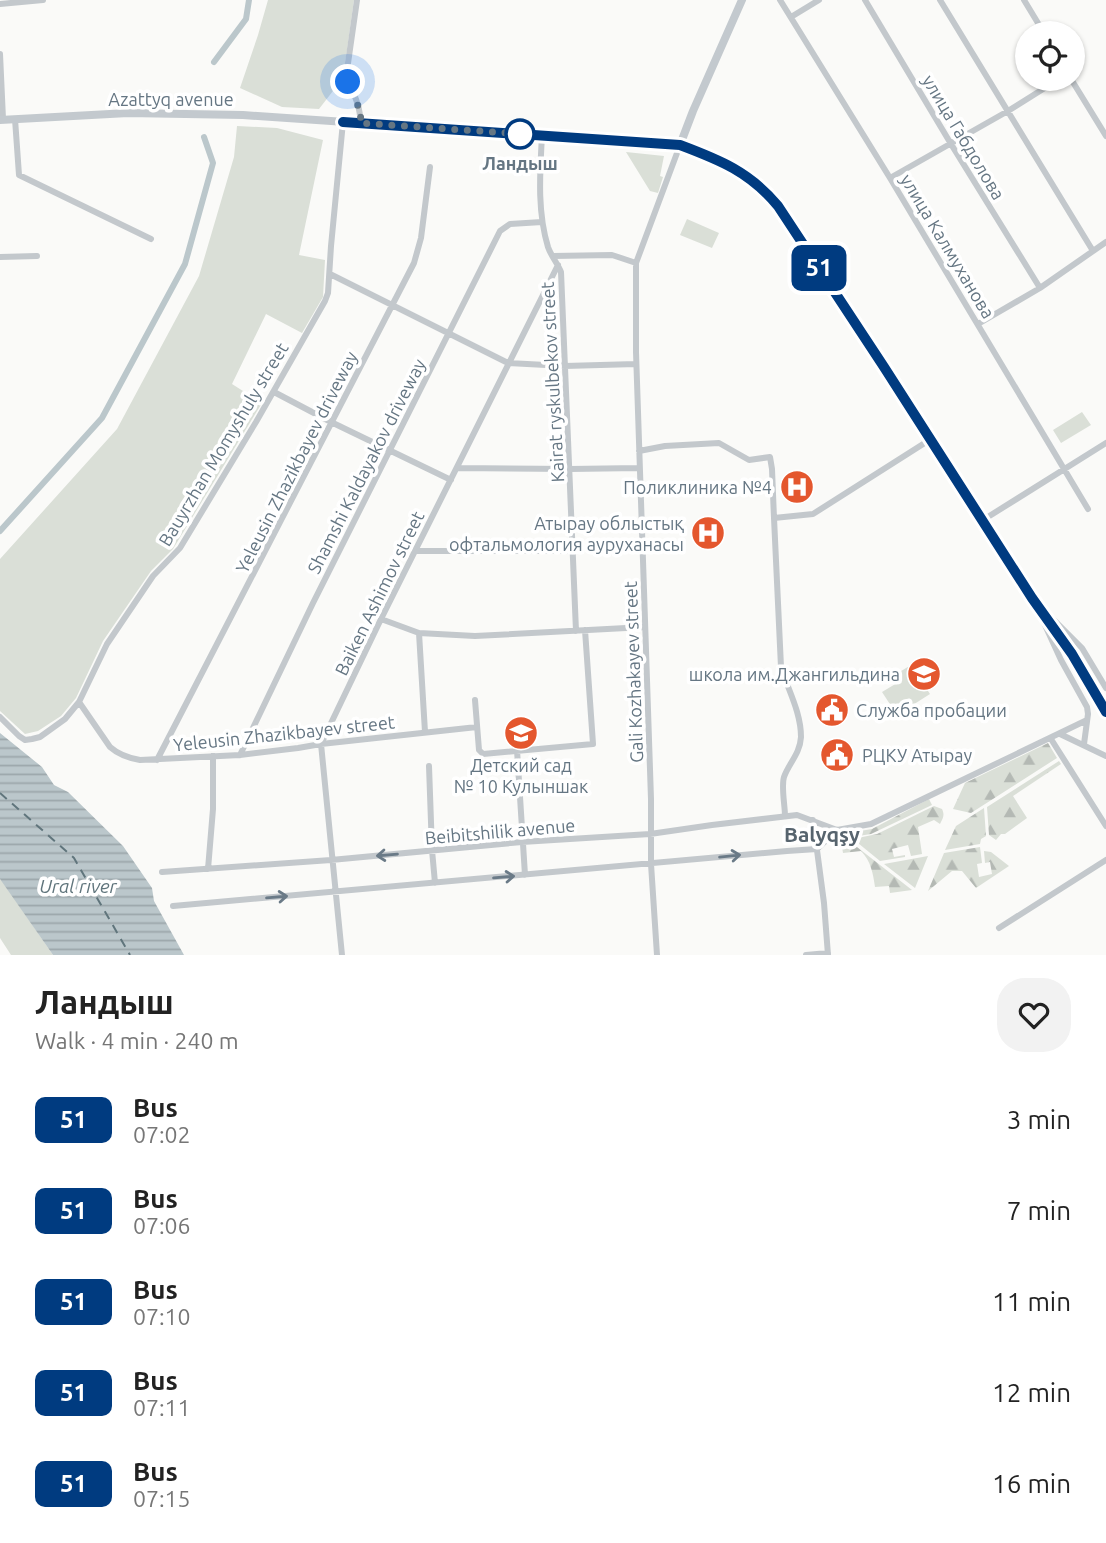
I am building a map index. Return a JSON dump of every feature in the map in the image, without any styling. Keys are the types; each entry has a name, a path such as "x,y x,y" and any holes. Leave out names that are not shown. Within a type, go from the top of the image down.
{"main road":[{"path":"680,145 742,0"},
{"name":"Azattyq avenue","path":"1,119 128,113 243,115 680,145 713,157 747,176 765,190 778,206 1032,598 1072,654 1106,712"}],"street":[{"path":"0,4 43,0"},
{"path":"357,0 347,70 348,82 361,113 360,123"},
{"name":"улица Калмуханова","path":"780,0 1088,509"},
{"path":"791,17 819,0"},
{"name":"улица Габдолова","path":"866,0 1040,288"},
{"path":"940,0 1093,251"},
{"path":"1024,0 1037,21"},
{"path":"0,54 1,119"},
{"path":"890,178 1040,91"},
{"path":"1078,91 1106,136"},
{"path":"15,119 19,175 151,239"},
{"name":"Bauyrzhan Momyshuly street","path":"0,717 25,740 40,737 65,719 79,702 107,644 153,576 180,548 274,392 326,301 343,122"},
{"name":"Kairat ryskulbekov street","path":"542,135 542,222 548,248 561,272 576,631"},
{"name":"Gali Kozhakayev street","path":"657,955 650,864 651,799 636,365 636,263 680,145"},
{"name":"Yeleusin Zhazikbayev driveway","path":"157,760 414,263 421,238 430,167"},
{"name":"Shamshi Kaldayakov driveway","path":"240,755 313,603 500,231 510,224 542,222"},
{"path":"978,324 1040,288 1106,242"},
{"path":"553,256 612,255 636,263"},
{"path":"0,257 37,256"},
{"name":"Baiken Ashimov street","path":"321,744 558,265"},
{"path":"330,274 509,363 565,366 636,365"},
{"path":"274,392 451,480"},
{"path":"774,518 813,514 931,439"},
{"path":"639,451 665,446 719,443 749,460 770,457 781,667 797,711 801,737 797,756 783,779 785,816"},
{"path":"983,520 1105,446"},
{"path":"457,468 639,468"},
{"path":"415,551 573,551"},
{"path":"1032,598 1082,648 1106,688"},
{"path":"1032,598 1056,651 1087,707 1084,744"},
{"path":"381,620 419,633 475,636 645,626"},
{"path":"475,700 479,750 483,754 593,744 585,630"},
{"path":"419,633 425,732"},
{"name":"Yeleusin Zhazikbayev street","path":"79,702 110,747 132,759 240,755 477,727"},
{"path":"173,906 817,849 837,830 871,824 1087,720"},
{"path":"1060,734 1106,756"},
{"path":"1051,738 1106,827"},
{"path":"321,744 342,955"},
{"path":"517,750 525,875"},
{"path":"208,869 214,756"},
{"path":"429,766 435,883"},
{"name":"Beibitshilik avenue","path":"162,872 650,834 797,815 837,830"},
{"path":"807,955 828,954 813,820"},
{"path":"999,928 1106,860"}],"green space":[{"path":"268,0 354,0 343,78 319,109 282,107 240,88"},
{"path":"237,126 277,128 323,140 299,255 325,260 323,297 302,333 266,314 232,384 262,403 173,549 151,571 103,641 76,698 61,716 38,731 25,734 0,711 0,559 117,429 199,276 234,157"},
{"path":"626,152 664,156 660,176 663,177 658,193 650,191"},
{"path":"687,219 719,233 712,248 680,235"},
{"path":"1082,412 1091,425 1061,443 1053,430"},
{"path":"911,665 930,694 897,715 882,692 897,683 893,676"},
{"path":"1048,743 1057,758 971,813 953,809 965,783"},
{"path":"1059,761 1061,764 1013,796 1027,818 996,840 989,835 987,807"},
{"path":"929,799 932,805 871,834 852,837 848,833 872,829"},
{"path":"934,806 942,809 943,816 940,824 934,820 918,827 922,854 911,856 908,845 892,849 894,857 905,857 880,861 853,839 877,834"},
{"path":"984,808 986,836 981,839 980,844 945,850 956,826"},
{"path":"848,840 912,890 890,893 889,886 875,887 869,863 861,851 843,853 841,841"},
{"path":"980,847 982,863 977,864 979,877 992,874 990,862 985,863 984,851 991,852 1009,866 976,888 962,871 952,871 928,891 944,853"},
{"path":"928,856 915,888 884,864"},
{"path":"0,879 53,955 11,955 0,938"}],"water":[{"name":"Ural river","path":"0,733 42,767 54,785 68,792 123,846 152,888 154,901 184,955 53,955 0,879"}],"waterway":[{"path":"214,62 246,19 249,0"},
{"path":"0,531 102,418 185,264 213,163 204,137"}],"ferry route":[{"path":"0,793 74,858 130,955"}],"bus line":[{"name":"51","path":"343,122 680,145 713,157 747,176 765,190 778,206 1032,598 1072,654 1106,712"}],"place":[{"name":"Ландыш","path":"520,134"},
{"name":"Поликлиника №4","path":"797,487"},
{"name":"Атырау облыстық офтальмология ауруханасы","path":"708,533"},
{"name":"школа им.Джангильдина","path":"924,674"},
{"name":"Служба пробации","path":"832,710"},
{"name":"Детский сад № 10 Кулыншак","path":"521,733"},
{"name":"РЦКУ Атырау","path":"837,755"}],"district":[{"name":"Balyqşy","path":"822,834"}],"route":[{"path":"348,82 361,113 360,123 523,134 520,134"}]}
